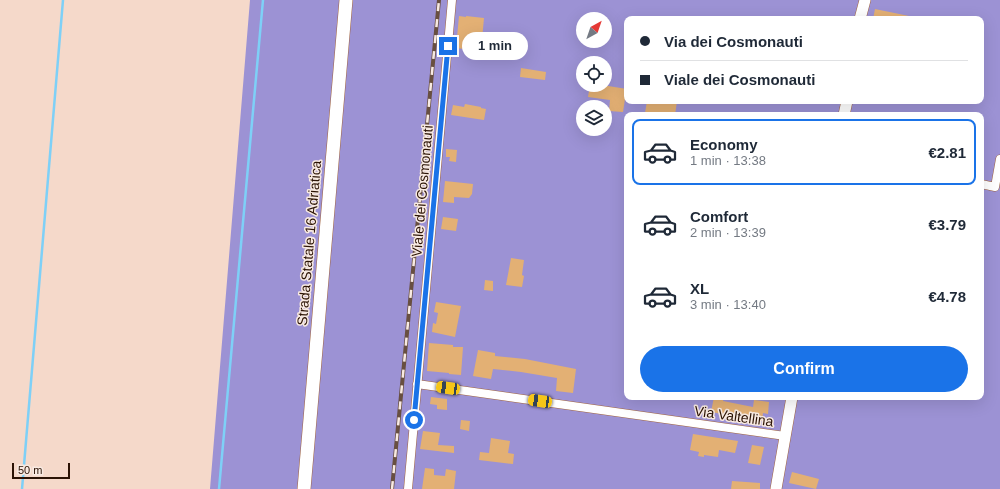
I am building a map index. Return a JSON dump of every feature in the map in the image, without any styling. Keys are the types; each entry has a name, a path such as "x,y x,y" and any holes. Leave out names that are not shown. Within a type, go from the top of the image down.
{"main road":[{"name":"Strada Statale 16 Adriatica","path":"304,489 346,0"}],"street":[{"name":"Viale dei Cosmonauti","path":"408,489 452,0"},
{"path":"861,16 865,0"},
{"path":"984,185 995,187 1000,159"},
{"name":"Via Valtellina","path":"418,384 785,436"},
{"path":"776,489 791,400"}],"shaded area":[{"path":"250,0 1000,0 1000,489 210,489"}],"building":[{"path":"875,9 909,16 874,16"},
{"path":"459,16 484,18 481,51 456,48"},
{"path":"521,68 546,72 545,80 520,77"},
{"path":"612,87 624,89 623,112 612,111 612,100 588,97 589,92 612,92"},
{"path":"465,104 486,109 484,120 451,115 453,105 464,107"},
{"path":"646,104 677,104 675,112 645,112"},
{"path":"446,149 457,150 456,162 449,161 450,157 446,157"},
{"path":"445,181 473,184 472,194 469,198 454,197 454,203 443,202"},
{"path":"443,217 458,219 456,231 441,229"},
{"path":"511,258 524,260 522,287 506,285"},
{"path":"485,280 493,281 493,291 484,290"},
{"path":"436,302 461,306 455,337 432,332 433,323 436,324 438,313 434,312"},
{"path":"429,343 463,347 461,375 427,371"},
{"path":"478,350 495,353 495,356 525,359 576,369 573,393 556,391 557,378 493,369 491,379 473,376"},
{"path":"431,397 447,399 447,410 437,409 437,405 430,404"},
{"path":"713,400 723,400 753,407 754,400 769,402 768,414 763,413 762,421 711,412"},
{"path":"461,420 470,421 469,431 460,429"},
{"path":"423,431 440,433 438,445 454,446 454,453 420,449"},
{"path":"693,434 738,441 735,453 719,450 718,457 704,455 704,457 698,456 699,452 690,450"},
{"path":"491,438 510,441 508,453 514,454 513,464 479,460 480,452 489,453"},
{"path":"752,445 764,447 760,465 748,463"},
{"path":"425,468 434,469 434,475 445,476 446,469 456,471 454,489 422,489"},
{"path":"792,472 819,479 816,489 789,483"},
{"path":"732,481 760,483 760,489 731,489"}],"waterway":[{"path":"22,489 63,0"},
{"path":"219,489 263,0"}],"railway":[{"path":"392,489 439,0"}],"route":[{"path":"414,420 448,46"}]}
